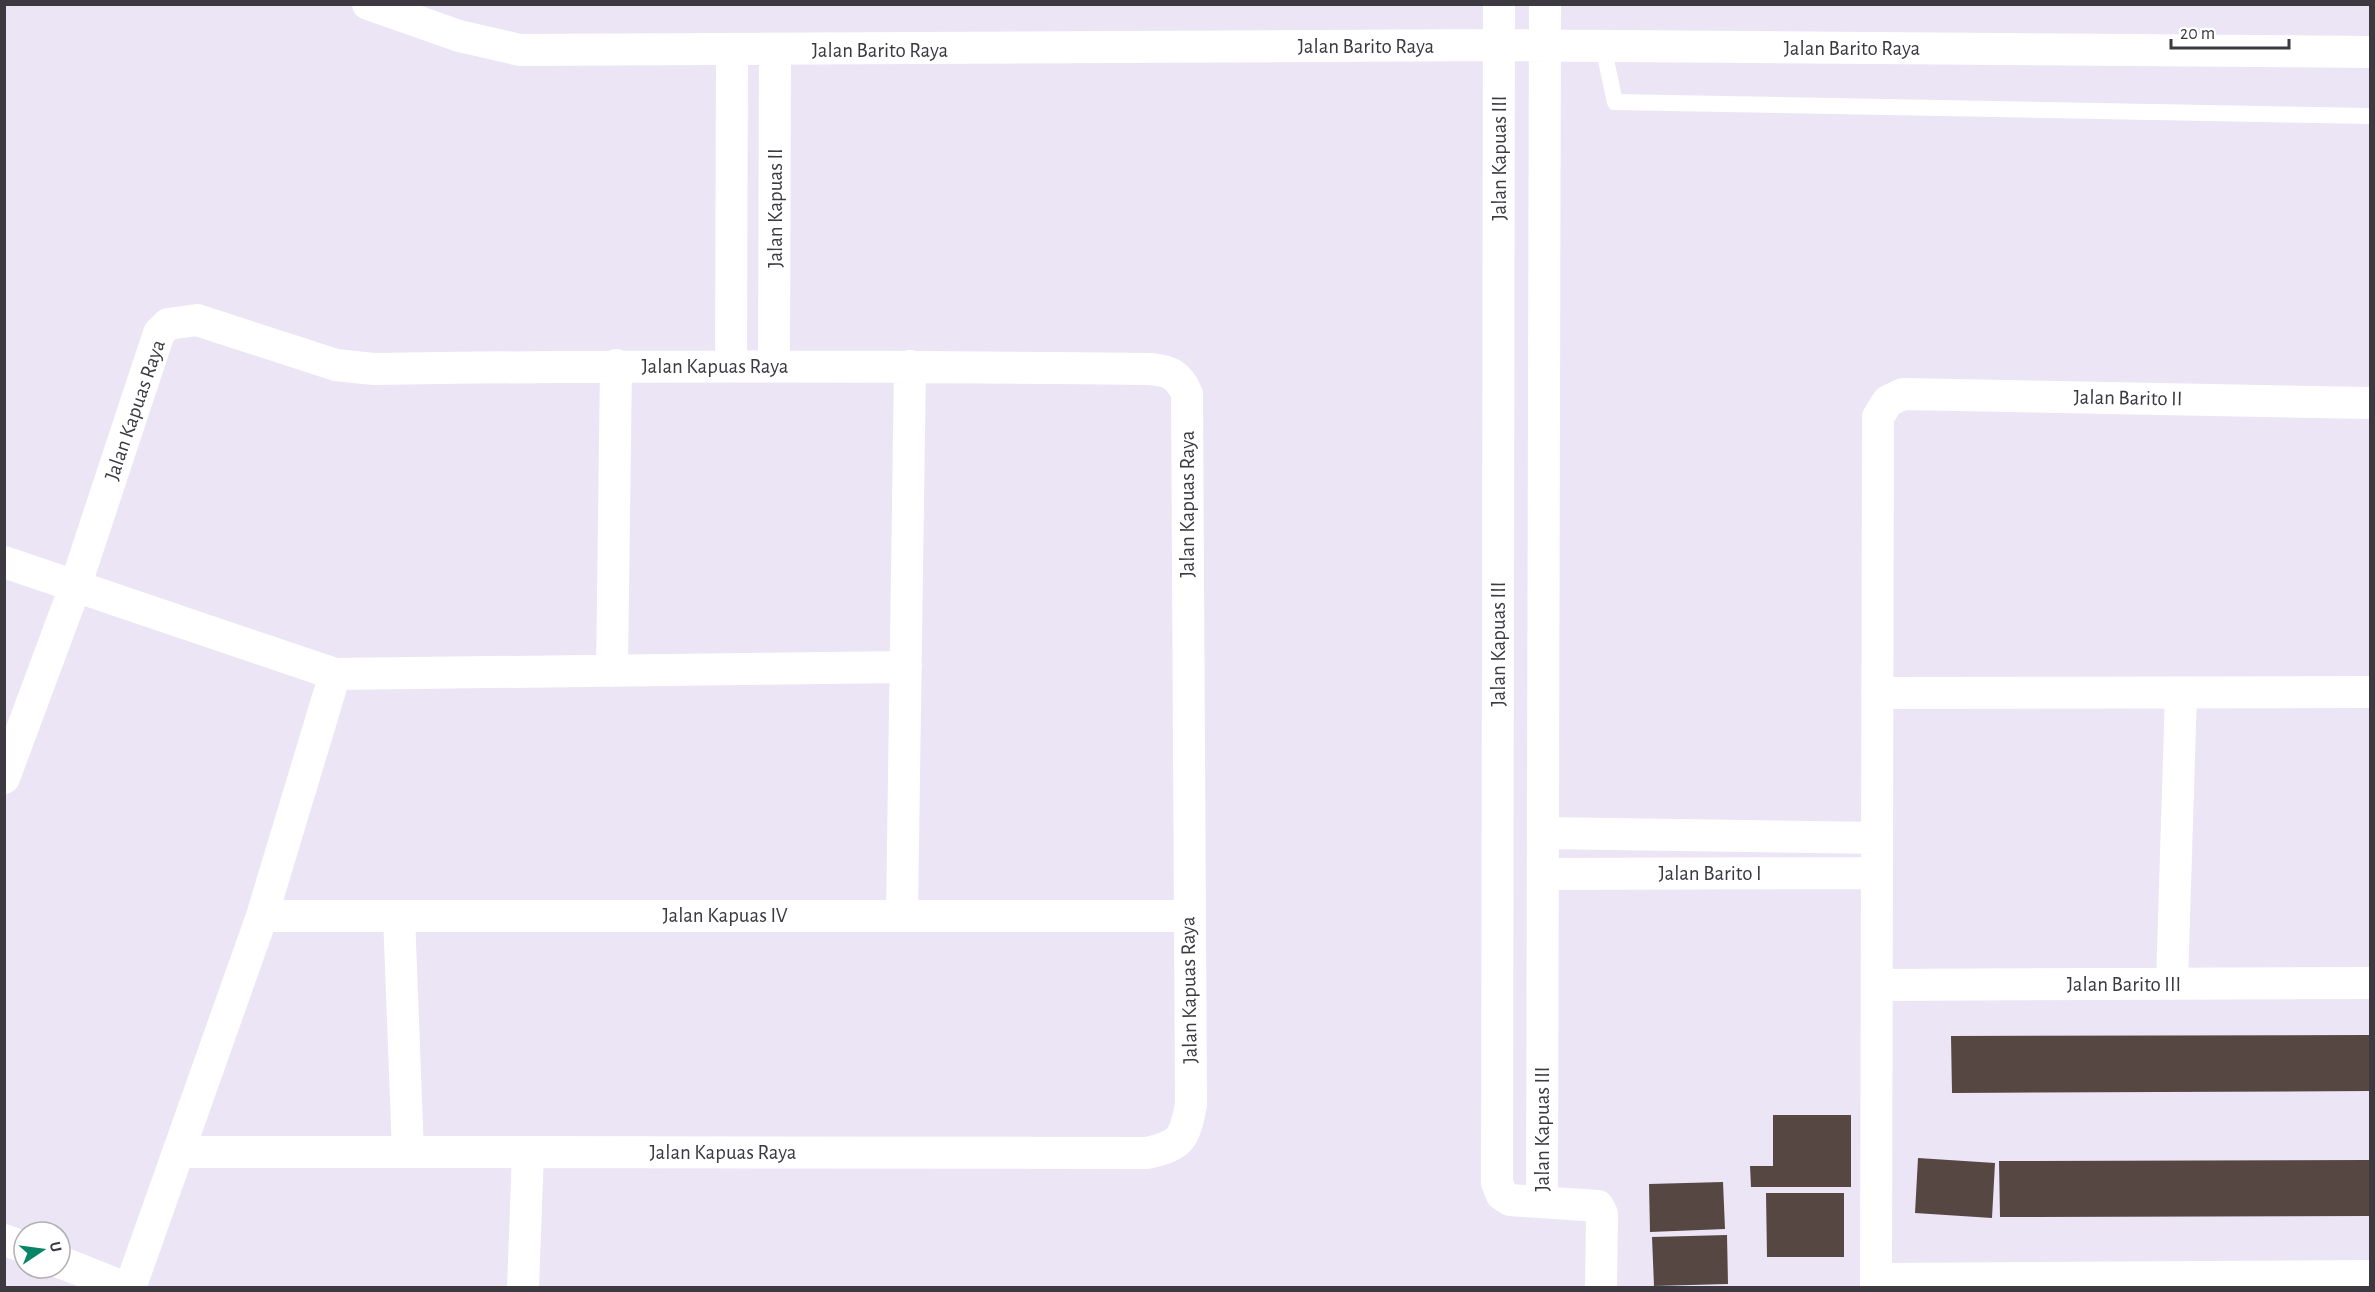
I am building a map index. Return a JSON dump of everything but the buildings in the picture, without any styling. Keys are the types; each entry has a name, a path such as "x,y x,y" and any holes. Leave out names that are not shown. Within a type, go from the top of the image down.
{"street":[{"name":"Jalan Barito Raya","path":"368,4 459,36 520,50 775,51 1499,45 2370,52"},
{"name":"Jalan Kapuas III","path":"1499,4 1497,1183 1502,1195 1510,1200 1542,1202 1545,4"},
{"name":"Jalan Kapuas II","path":"731,366 732,51"},
{"name":"Jalan Kapuas II","path":"774,366 775,51"},
{"name":"Jalan Kapuas Raya","path":"4,778 75,587 159,333 168,324 197,320 336,364 374,369 616,365 910,366 1150,369 1166,371 1180,378 1186,394 1191,1105 1185,1132 1170,1148 1147,1153 180,1152"},
{"path":"612,671 616,365"},
{"path":"902,914 910,366"},
{"name":"Jalan Barito II","path":"1877,693 1878,417 1888,401 1904,394 2370,403"},
{"path":"4,562 335,674 906,667"},
{"path":"72,1266 128,1287 180,1152 262,916 335,674"},
{"path":"2370,692 1877,693 1876,1283 2186,1282 2370,1276"},
{"path":"2172,984 2181,693"},
{"name":"Jalan Barito I","path":"1543,833 1877,838"},
{"name":"Jalan Barito I","path":"1543,874 1877,873"},
{"name":"Jalan Kapuas IV","path":"262,916 902,914 1188,916"},
{"path":"399,916 408,1152"},
{"name":"Jalan Barito III","path":"1877,985 2370,982"},
{"path":"523,1287 528,1152"},
{"path":"1542,1202 1598,1206 1602,1214 1601,1287"}],"lane":[{"path":"1603,46 1615,102 2370,116"}]}
